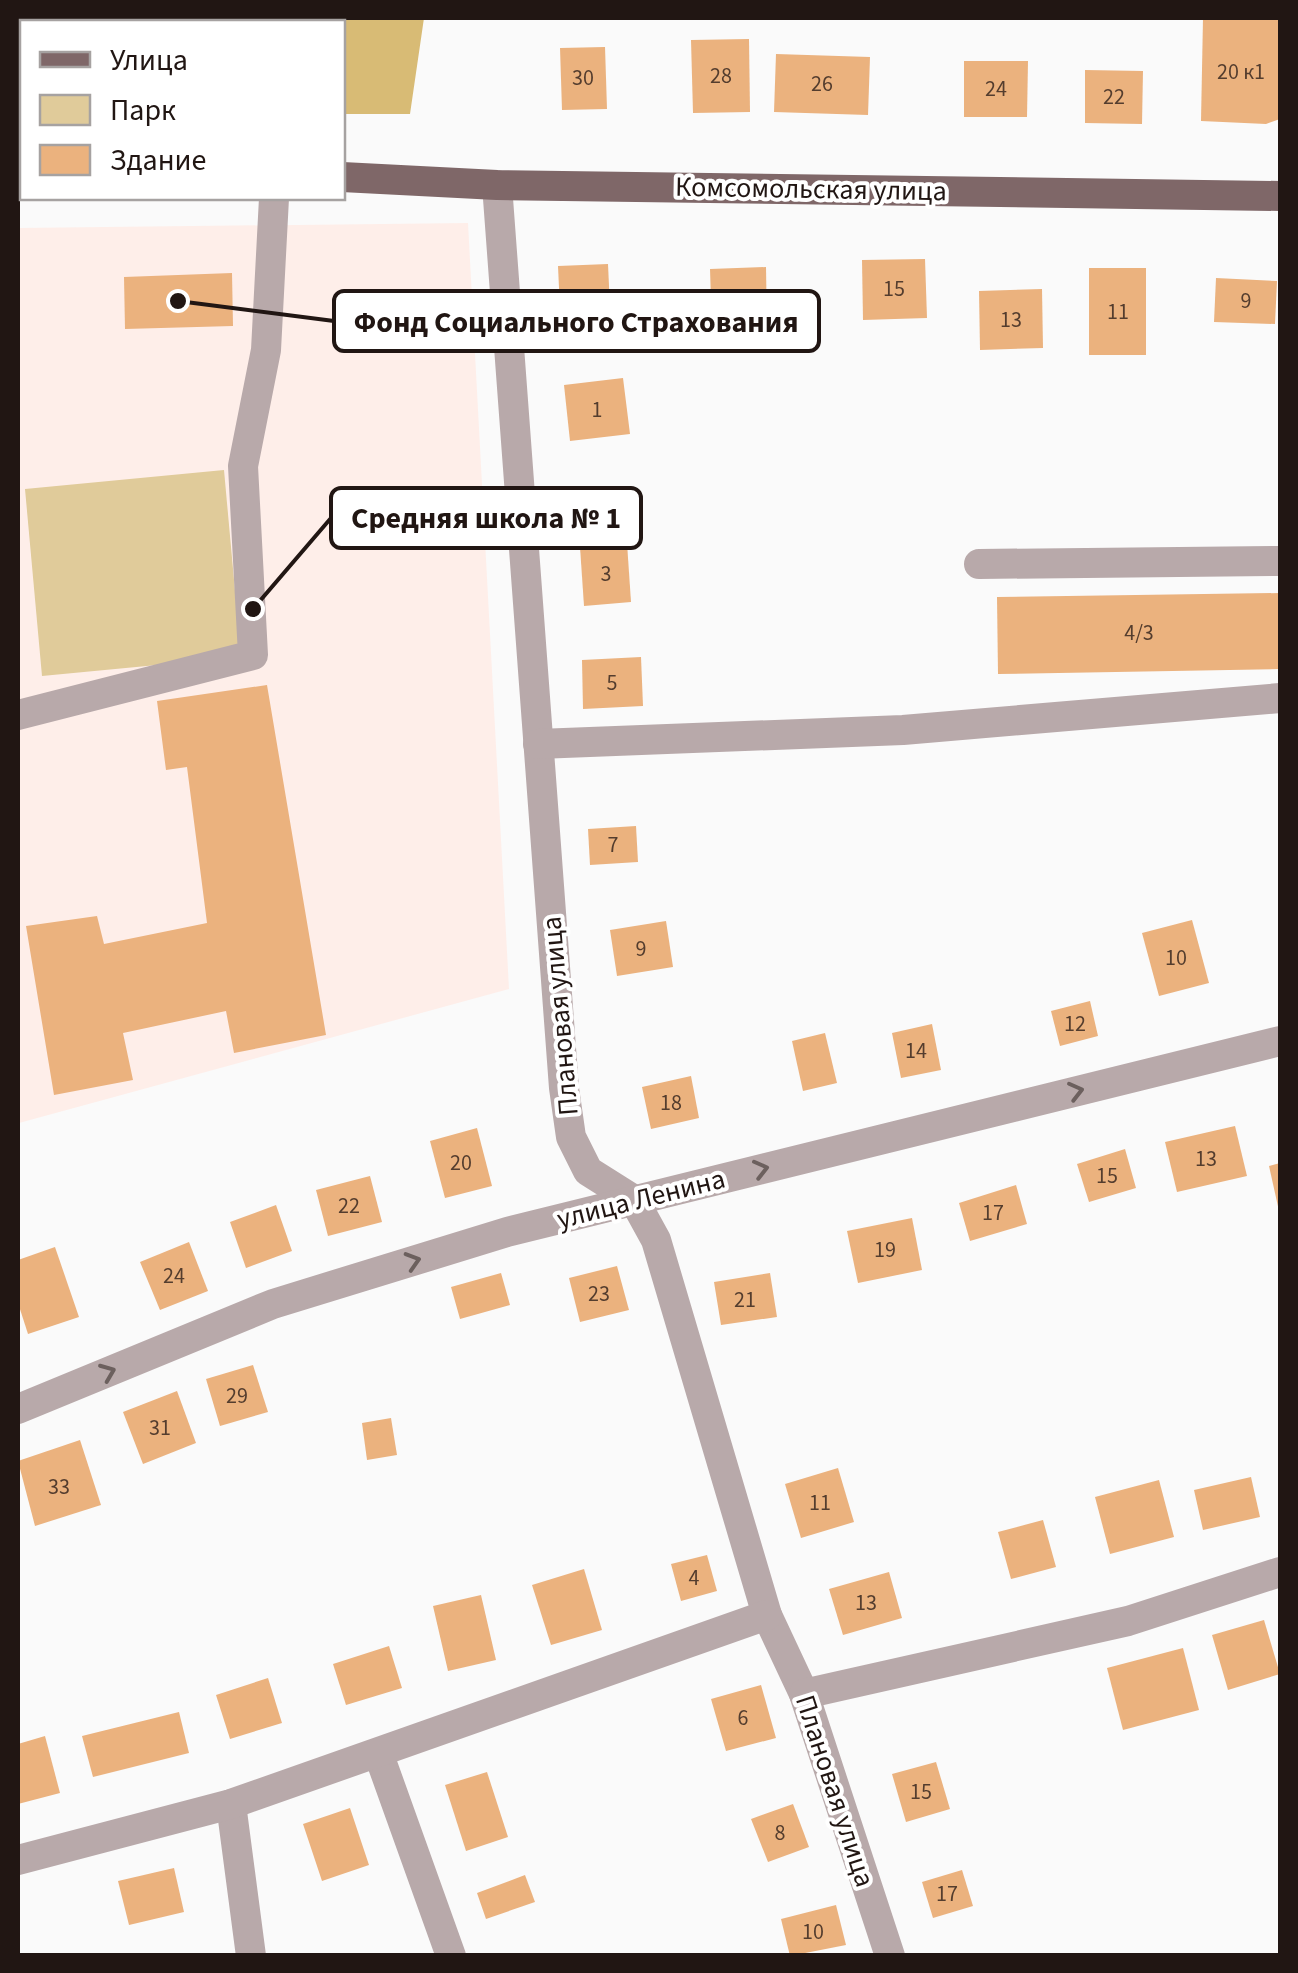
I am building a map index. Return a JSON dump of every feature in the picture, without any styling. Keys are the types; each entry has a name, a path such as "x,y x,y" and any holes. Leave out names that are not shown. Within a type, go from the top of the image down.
{"main road":[{"name":"Комсомольская улица","path":"345,177 497,185 1280,196"}],"street":[{"name":"Плановая улица","path":"497,185 571,1137 588,1171 634,1200 656,1240 766,1615 804,1694 890,1956"},
{"path":"18,715 253,655 243,466 266,350 274,200"},
{"path":"979,564 1280,561"},
{"path":"538,744 903,730 1280,698"},
{"name":"улица Ленина","path":"18,1409 273,1304 507,1232 1280,1041"},
{"path":"804,1694 1128,1621 1280,1572"},
{"path":"18,1860 230,1804 766,1615"},
{"path":"379,1754 452,1956"},
{"path":"230,1804 251,1956"}],"shaded area":[{"path":"424,18 410,114 345,114 345,20 137,20"},
{"path":"468,223 509,989 19,1123 18,228"}],"green space":[{"path":"224,470 241,657 42,676 25,489"}],"building":[{"path":"1203,18 1280,18 1280,119 1266,124 1201,121"},
{"path":"749,39 750,112 693,113 691,40"},
{"path":"605,47 607,109 562,110 560,48"},
{"path":"776,54 870,57 868,115 774,112"},
{"path":"964,61 1028,61 1027,117 964,117"},
{"path":"1085,70 1143,71 1142,124 1085,123"},
{"path":"925,259 927,318 863,320 862,260"},
{"path":"608,264 610,308 560,310 558,266"},
{"path":"766,267 767,330 712,331 710,269"},
{"path":"1089,268 1146,268 1146,355 1089,355"},
{"path":"232,273 233,326 125,329 124,277"},
{"path":"1216,278 1277,281 1275,324 1214,322"},
{"path":"1042,289 1043,348 980,350 979,291"},
{"path":"623,378 630,434 570,441 564,385"},
{"path":"627,543 631,602 584,606 580,547"},
{"path":"1280,593 1280,669 998,674 997,597"},
{"path":"641,657 643,706 583,709 582,660"},
{"path":"267,685 326,1035 234,1053 226,1011 123,1033 133,1080 54,1095 26,926 97,916 104,944 207,923 187,767 166,770 157,701"},
{"path":"636,826 638,862 590,865 588,829"},
{"path":"1192,920 1209,983 1159,996 1142,933"},
{"path":"666,921 673,967 617,976 610,930"},
{"path":"1090,1001 1098,1036 1060,1046 1051,1011"},
{"path":"932,1024 941,1070 901,1078 892,1033"},
{"path":"825,1033 837,1083 803,1091 792,1041"},
{"path":"691,1076 699,1118 651,1129 642,1087"},
{"path":"1235,1126 1247,1176 1177,1192 1165,1142"},
{"path":"477,1128 492,1186 445,1198 430,1141"},
{"path":"1125,1149 1136,1188 1089,1202 1077,1164"},
{"path":"1280,1163 1280,1210 1279,1211 1269,1166"},
{"path":"370,1176 382,1222 328,1236 316,1190"},
{"path":"1016,1185 1027,1224 970,1241 959,1203"},
{"path":"276,1205 292,1251 246,1268 230,1222"},
{"path":"912,1218 922,1270 858,1283 847,1231"},
{"path":"189,1242 208,1291 160,1310 140,1262"},
{"path":"55,1247 79,1317 28,1334 18,1303 18,1260"},
{"path":"617,1266 629,1310 580,1322 569,1278"},
{"path":"501,1273 510,1305 460,1319 451,1287"},
{"path":"770,1273 777,1317 721,1325 714,1282"},
{"path":"253,1365 268,1412 220,1426 206,1379"},
{"path":"177,1391 196,1443 143,1464 123,1412"},
{"path":"391,1418 397,1455 367,1460 362,1423"},
{"path":"80,1440 101,1505 35,1526 18,1461"},
{"path":"838,1468 854,1522 801,1538 785,1484"},
{"path":"1251,1477 1260,1517 1203,1530 1194,1490"},
{"path":"1159,1480 1174,1537 1110,1554 1095,1497"},
{"path":"1043,1520 1056,1567 1011,1579 998,1532"},
{"path":"707,1555 717,1591 681,1601 671,1564"},
{"path":"584,1569 602,1630 551,1645 532,1585"},
{"path":"889,1572 902,1618 843,1635 829,1589"},
{"path":"481,1595 496,1660 448,1671 433,1606"},
{"path":"1264,1620 1280,1674 1228,1690 1212,1635"},
{"path":"389,1646 402,1688 346,1705 333,1664"},
{"path":"1183,1648 1199,1710 1123,1730 1107,1668"},
{"path":"268,1678 282,1723 230,1739 216,1695"},
{"path":"761,1685 776,1738 726,1751 711,1699"},
{"path":"179,1712 189,1753 93,1777 82,1736"},
{"path":"45,1736 60,1793 18,1804 18,1744"},
{"path":"936,1762 950,1809 906,1822 892,1774"},
{"path":"487,1772 508,1837 466,1851 445,1785"},
{"path":"793,1804 809,1847 768,1862 751,1819"},
{"path":"350,1808 369,1865 322,1881 303,1824"},
{"path":"174,1868 184,1912 129,1925 118,1881"},
{"path":"962,1870 973,1906 933,1918 922,1882"},
{"path":"525,1875 535,1902 486,1919 477,1893"},
{"path":"836,1905 846,1945 790,1956 781,1919"}],"place":[{"name":"Фонд Социального Страхования","path":"178,301"},
{"name":"Средняя школа № 1","path":"253,609"}]}
